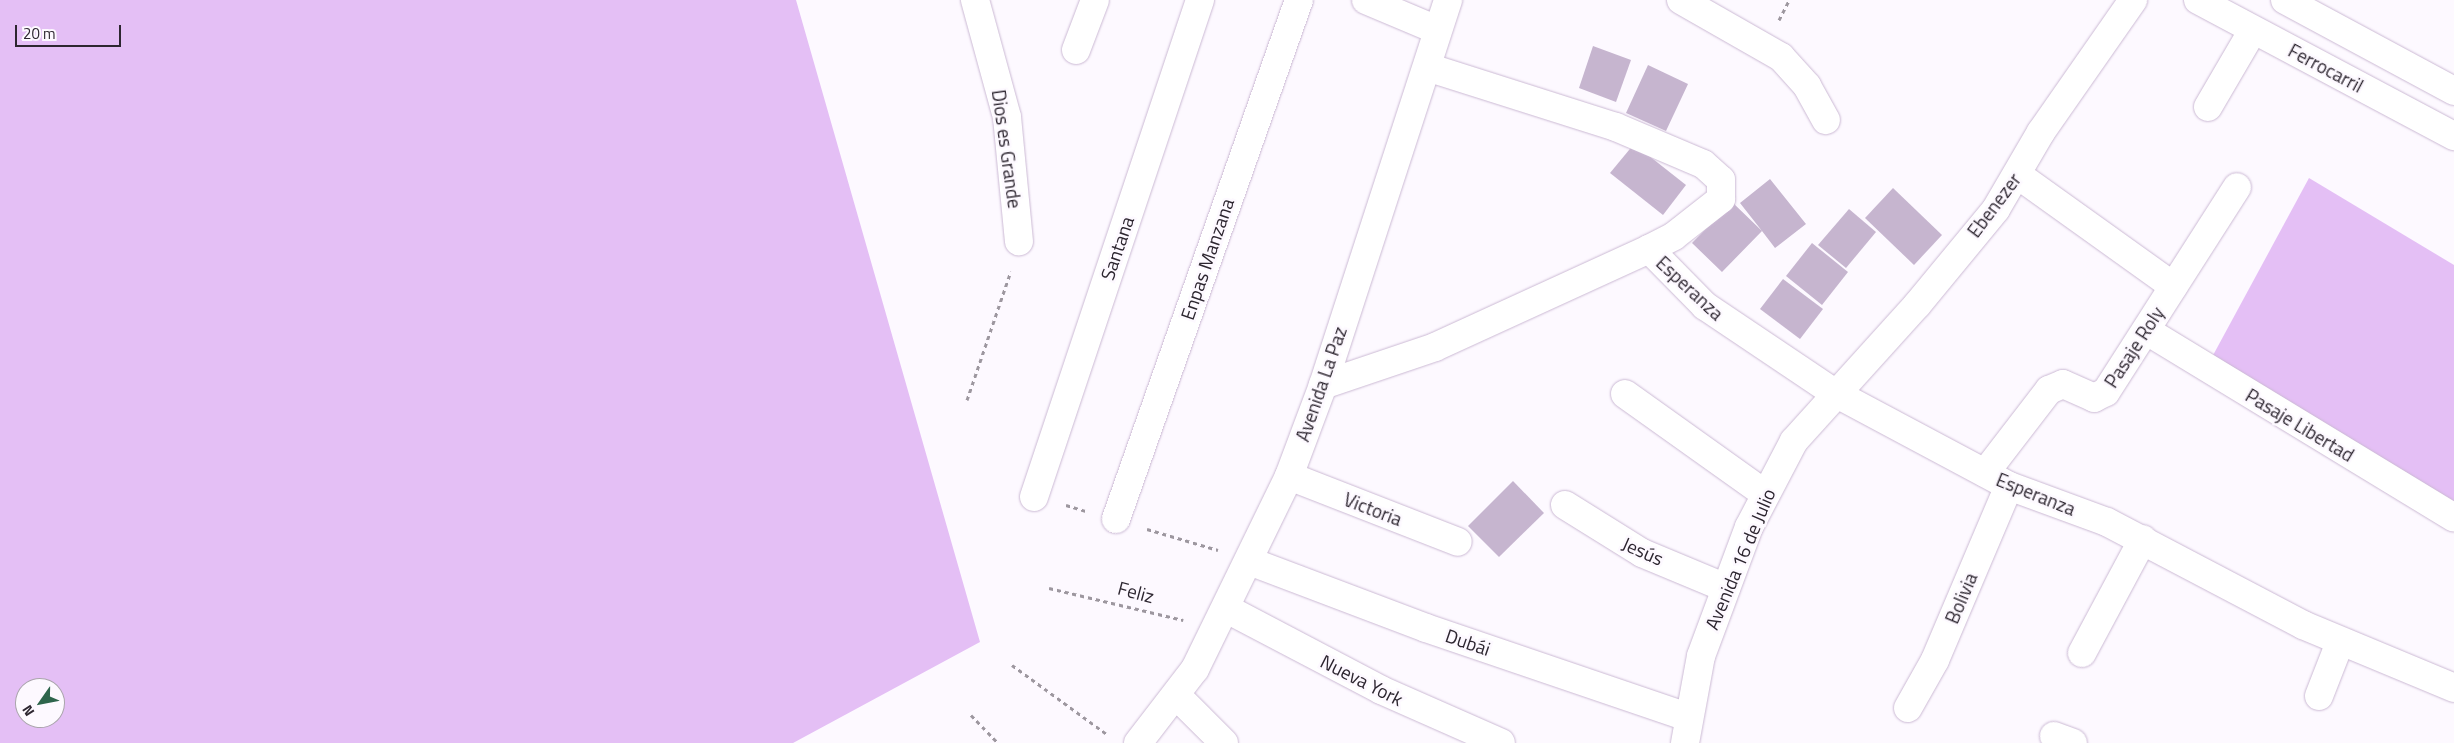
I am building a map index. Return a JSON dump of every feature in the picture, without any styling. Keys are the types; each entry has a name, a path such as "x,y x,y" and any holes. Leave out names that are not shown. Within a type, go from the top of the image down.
{"street":[{"name":"Dios es Grande","path":"975,0 1007,118 1019,241"},
{"path":"1076,50 1095,0"},
{"name":"Santana","path":"1034,496 1200,0"},
{"name":"Enpas Manzana","path":"1116,519 1299,0"},
{"path":"1366,0 1438,30"},
{"name":"Avenida La Paz","path":"1138,743 1178,697 1227,608 1289,476 1323,385 1428,67 1448,0"},
{"path":"1681,0 1781,58 1807,86 1826,120"},
{"name":"Ebenezer","path":"1833,392 1917,305 2018,175 2041,132 2132,0"},
{"name":"Ferrocarril","path":"2198,0 2454,136"},
{"path":"2284,0 2454,91"},
{"path":"2208,107 2253,30"},
{"name":"Esperanza","path":"1323,385 1435,347 1649,249 1674,236 1721,199 1721,180 1714,172 1616,127 1428,67"},
{"path":"2018,175 2173,286"},
{"name":"Pasaje Roly","path":"1985,473 2049,390 2063,384 2099,397 2147,331 2173,286 2237,187"},
{"name":"Esperanza","path":"1649,249 1705,306 1833,392 2009,486 2143,539 2340,642 2454,688"},
{"name":"Pasaje Libertad","path":"2147,331 2454,518"},
{"name":"Avenida 16 de Julio","path":"1686,736 1701,656 1726,588 1765,494 1794,441 1833,392"},
{"path":"1625,394 1765,494"},
{"name":"Victoria","path":"1289,476 1458,542"},
{"name":"Bolivia","path":"1908,708 1935,660 2009,486"},
{"name":"Jesús","path":"1565,505 1642,553 1726,588"},
{"path":"2082,653 2143,539"},
{"name":"Dubái","path":"1249,561 1426,628 1686,736"},
{"name":"Nueva York","path":"1227,608 1381,690 1501,743"},
{"path":"2319,696 2340,642"},
{"path":"1178,697 1224,743"}],"path":[{"path":"967,400 1019,241"},
{"name":"Feliz","path":"1050,588 1177,617 1213,633"},
{"path":"1012,665 1111,738"},
{"path":"971,715 998,743"}],"shaded area":[{"path":"0,0 796,0 980,642 793,743 0,743"},
{"path":"2309,178 2454,265 2454,509 2211,359"}],"building":[{"path":"1593,46 1631,60 1616,102 1579,88"},
{"path":"1648,65 1688,84 1666,131 1626,113"},
{"path":"1634,144 1686,185 1663,215 1610,173"},
{"path":"1770,179 1806,224 1775,248 1740,203"},
{"path":"1893,188 1942,235 1914,265 1865,218"},
{"path":"1732,202 1762,231 1722,272 1692,243"},
{"path":"1849,209 1876,232 1846,268 1818,245"},
{"path":"1812,243 1848,272 1822,305 1786,276"},
{"path":"1783,279 1823,309 1800,339 1760,309"},
{"path":"1513,481 1544,513 1499,557 1468,526"}]}
